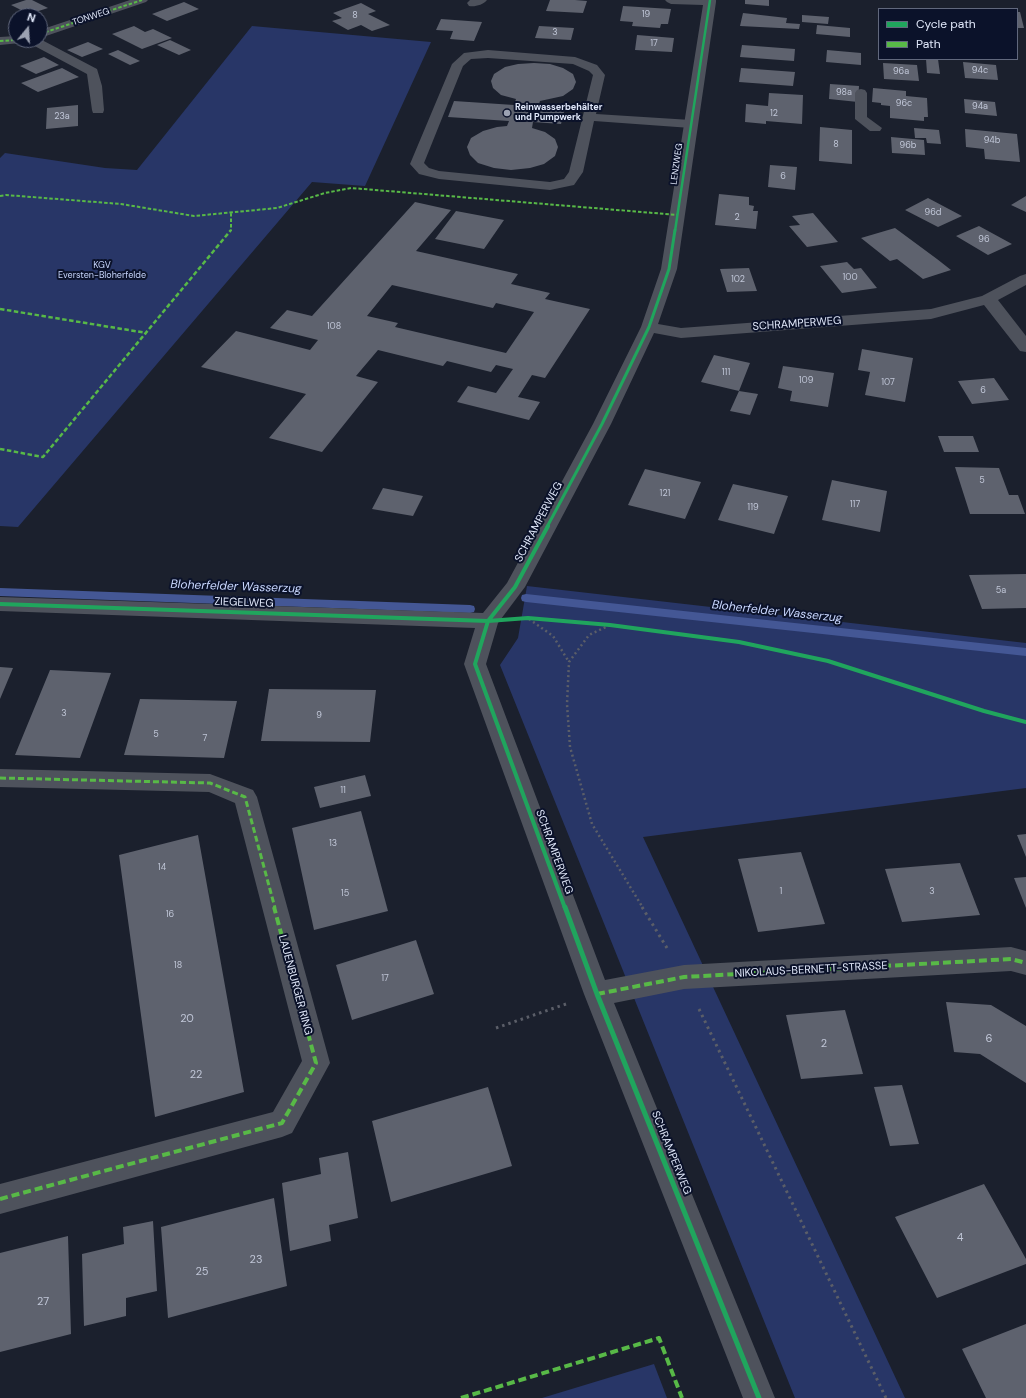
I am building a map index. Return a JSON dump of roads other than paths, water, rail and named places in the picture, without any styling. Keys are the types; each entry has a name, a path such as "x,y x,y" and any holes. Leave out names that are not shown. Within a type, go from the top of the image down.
{"street":[{"name":"TONWEG","path":"48,31 142,0"},
{"path":"671,0 710,1"},
{"name":"LENZWEG","path":"649,327 669,268 710,1"},
{"name":"SCHRAMPERWEG","path":"759,1398 597,994 475,664 488,621 515,587 602,424 649,327 681,333 931,314 988,299 1026,279"},
{"path":"988,299 1026,348"},
{"name":"ZIEGELWEG","path":"0,604 488,621"},
{"name":"LAUENBURGER RING","path":"0,778 210,783 245,798 316,1063 282,1123 0,1199"},
{"name":"NIKOLAUS-BERNETT-STRASSE","path":"597,994 684,977 1011,959 1026,963"}],"lane":[{"path":"48,48 92,72 96,86 98,110"},
{"path":"488,54 575,61 593,68 599,75 589,116 576,172 569,182 550,186 439,175 424,171 417,164 458,64 468,56 488,54"},
{"path":"861,93 861,119 875,128"},
{"path":"589,116 691,124"}],"waterway":[{"name":"Bloherfelder Wasserzug","path":"0,592 470,609"},
{"name":"Bloherfelder Wasserzug","path":"526,598 1026,652"}],"place":[{"name":"Reinwasserbehälter und Pumpwerk","path":"507,113"}],"park label":[{"name":"KGV Eversten-Bloherfelde","path":"102,272"}]}
